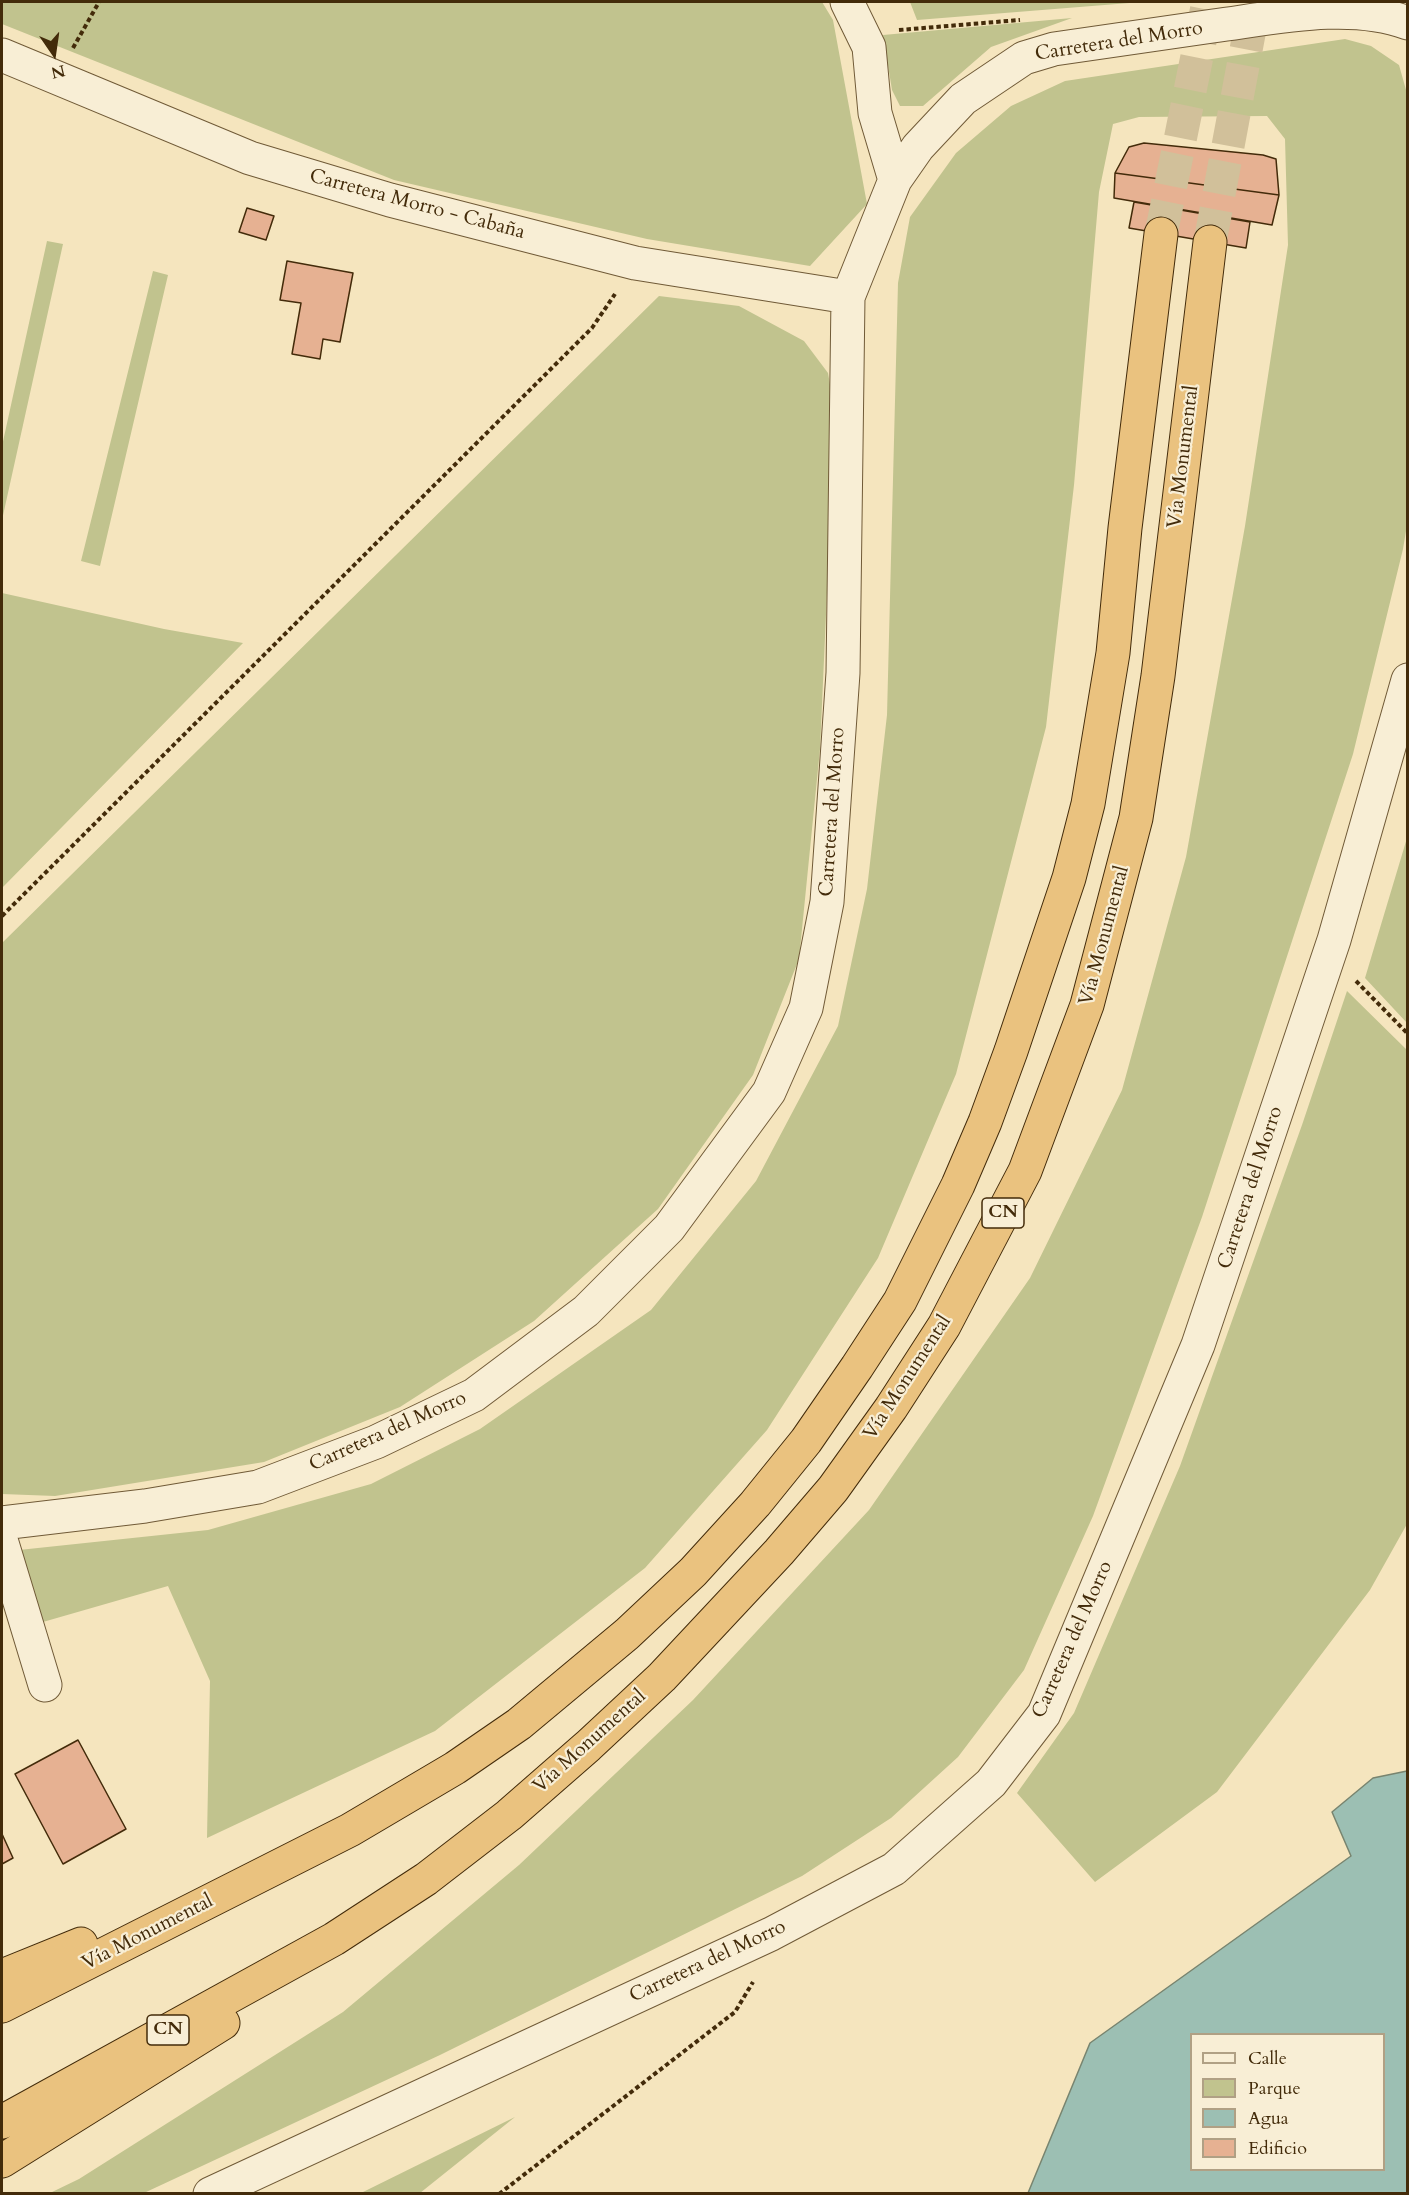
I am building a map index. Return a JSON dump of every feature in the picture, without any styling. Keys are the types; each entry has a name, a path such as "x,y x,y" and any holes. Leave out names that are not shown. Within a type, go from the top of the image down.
{"highway":[{"name":"Vía Monumental","path":"2,2006 350,1830 455,1768 519,1724 627,1634 693,1572 755,1504 806,1441 900,1301 958,1185 988,1112 1069,878 1088,804 1113,653 1125,528 1161,234"},
{"name":"Vía Monumental","path":"2,2122 334,1939 426,1879 509,1815 662,1677 736,1599 833,1489 891,1408 944,1326 1025,1171 1088,1005 1136,818 1158,676 1210,242"},
{"path":"2,1976 273,1870"},
{"path":"2,2161 220,2026 334,1939"}],"street":[{"path":"847,2 869,47 875,113 896,180"},
{"name":"Carretera del Morro","path":"2,1523 145,1506 258,1487 376,1442 474,1395 586,1311 669,1228 769,1092 806,1008 827,903 843,673 848,297 896,180 918,147 963,99 1024,58 1054,49 1281,16 1353,12 1392,17 1407,23"},
{"name":"Carretera Morro - Cabaña","path":"2,55 250,158 390,200 635,263 848,297"},
{"name":"Carretera del Morro","path":"210,2193 771,1935 894,1869 991,1783 1044,1714 1198,1345 1329,953 1407,680"},
{"path":"2,1542 45,1685"}],"path":[{"path":"57,77 99,2"},
{"path":"2,915 592,328 635,263"},
{"path":"1329,953 1407,1034"},
{"path":"499,2193 735,2012 758,1973 771,1935"}],"green space":[{"path":"2,2 822,2 833,20 867,204 810,266 647,239 394,180 2,24"},
{"path":"910,2 1142,2 917,20"},
{"path":"1072,18 991,47 923,106 900,106 892,90 883,35"},
{"path":"1345,39 1371,46 1399,65 1408,97 1408,519 1403,549 1353,754 1202,1217 1093,1516 1024,1670 958,1757 891,1818 802,1876 440,2055 144,2193 50,2193 79,2179 343,2012 519,1865 693,1700 869,1510 1030,1278 1122,1090 1186,857 1245,526 1288,245 1285,139 1267,116 1139,117 1113,124 1099,192 1074,485 1046,727 956,1074 878,1258 767,1430 645,1568 435,1731 207,1838 210,1681 168,1586 36,1624 19,1550 208,1530 371,1484 480,1429 651,1310 756,1181 838,1026 867,889 887,715 898,283 910,217 956,153 1011,106 1065,81"},
{"path":"47,241 63,244 2,520 2,446"},
{"path":"153,271 168,275 100,566 81,561"},
{"path":"659,296 739,306 804,341 828,373 835,413 820,749 799,959 753,1075 658,1209 534,1321 400,1407 264,1462 55,1496 2,1494 2,943"},
{"path":"2,593 164,629 243,643 2,888"},
{"path":"1407,838 1407,1023 1365,978"},
{"path":"1347,991 1407,1050 1407,1524 1370,1590 1217,1792 1095,1882 1017,1793 1074,1713 1180,1466 1302,1125"},
{"path":"515,2117 420,2193 361,2193"}],"water":[{"path":"1407,1771 1407,2193 1028,2193 1090,2043 1351,1856 1332,1812 1373,1778"}],"building":[{"path":"1144,143 1263,155 1276,159 1279,195 1115,173 1129,147"},
{"path":"1115,173 1279,195 1272,225 1114,198"},
{"path":"1134,202 1250,222 1246,248 1129,228"},
{"path":"247,208 274,216 266,240 239,232"},
{"path":"287,261 353,273 340,342 323,339 320,359 292,354 301,303 280,300"},
{"path":"78,1740 126,1829 63,1864 15,1774"},
{"path":"2,1834 13,1858 2,1864"}],"tunnel":[{"path":"1161,234 1208,2"},
{"path":"1210,242 1255,2"}]}
